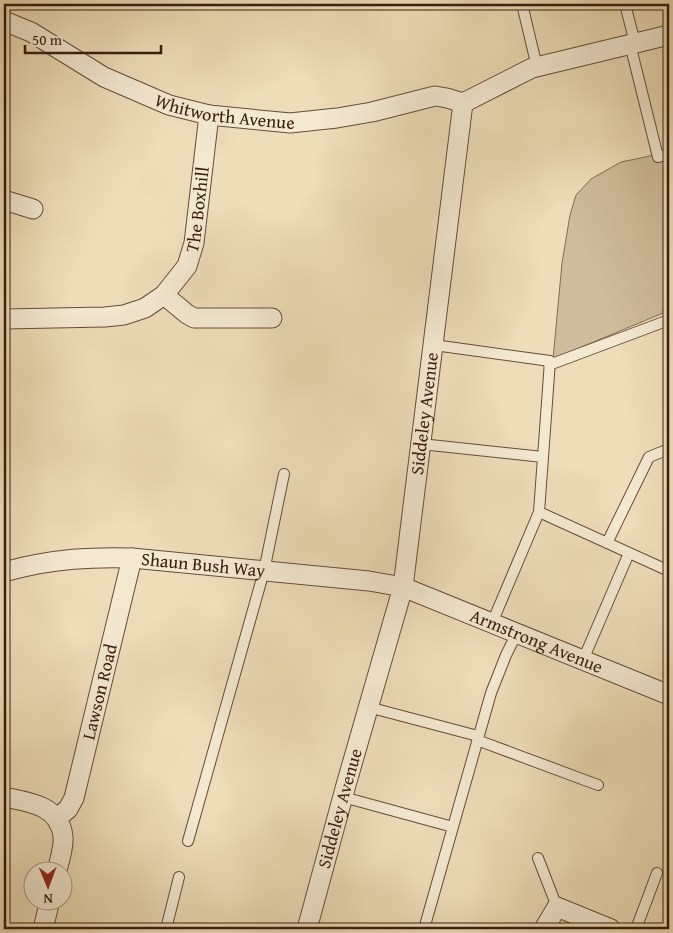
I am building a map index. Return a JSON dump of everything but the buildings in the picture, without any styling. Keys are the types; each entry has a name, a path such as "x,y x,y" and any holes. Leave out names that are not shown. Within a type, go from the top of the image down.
{"street":[{"name":"Whitworth Avenue","path":"4,22 31,32 104,77 128,88 169,105 209,115 290,123 372,112 435,96 463,103"},
{"path":"463,103 532,68 669,35"},
{"name":"Siddeley Avenue","path":"307,929 342,797 403,587 463,103"},
{"name":"The Boxhill","path":"4,319 124,315 145,308 164,295 187,266 194,243 209,115"},
{"path":"4,200 33,209"},
{"path":"164,295 194,318 272,318"},
{"name":"Shaun Bush Way","path":"4,572 37,564 106,557 369,581 403,587"},
{"name":"Lawson Road","path":"56,818 68,809 74,798 132,558"},
{"name":"Armstrong Avenue","path":"403,587 669,695"},
{"path":"4,797 32,802 56,818 61,827 63,837 59,860"},
{"path":"544,929 556,907 611,929"},
{"path":"43,929 48,910"}],"lane":[{"path":"522,4 537,67"},
{"path":"625,4 632,44 658,157 669,154"},
{"path":"550,365 669,320"},
{"path":"434,345 550,361 540,512 492,623"},
{"path":"421,444 543,457"},
{"path":"607,543 649,457 669,449"},
{"path":"188,841 264,571 284,474"},
{"path":"540,512 669,571"},
{"path":"584,660 629,553"},
{"path":"424,929 490,693 517,633"},
{"path":"368,707 478,738 598,786"},
{"path":"342,797 453,827"},
{"path":"538,858 556,907"},
{"path":"636,929 657,873"},
{"path":"166,929 179,877"}],"shaded area":[{"path":"669,152 669,247 663,313 553,359 562,263 570,215 576,195 591,179 621,162"}]}
